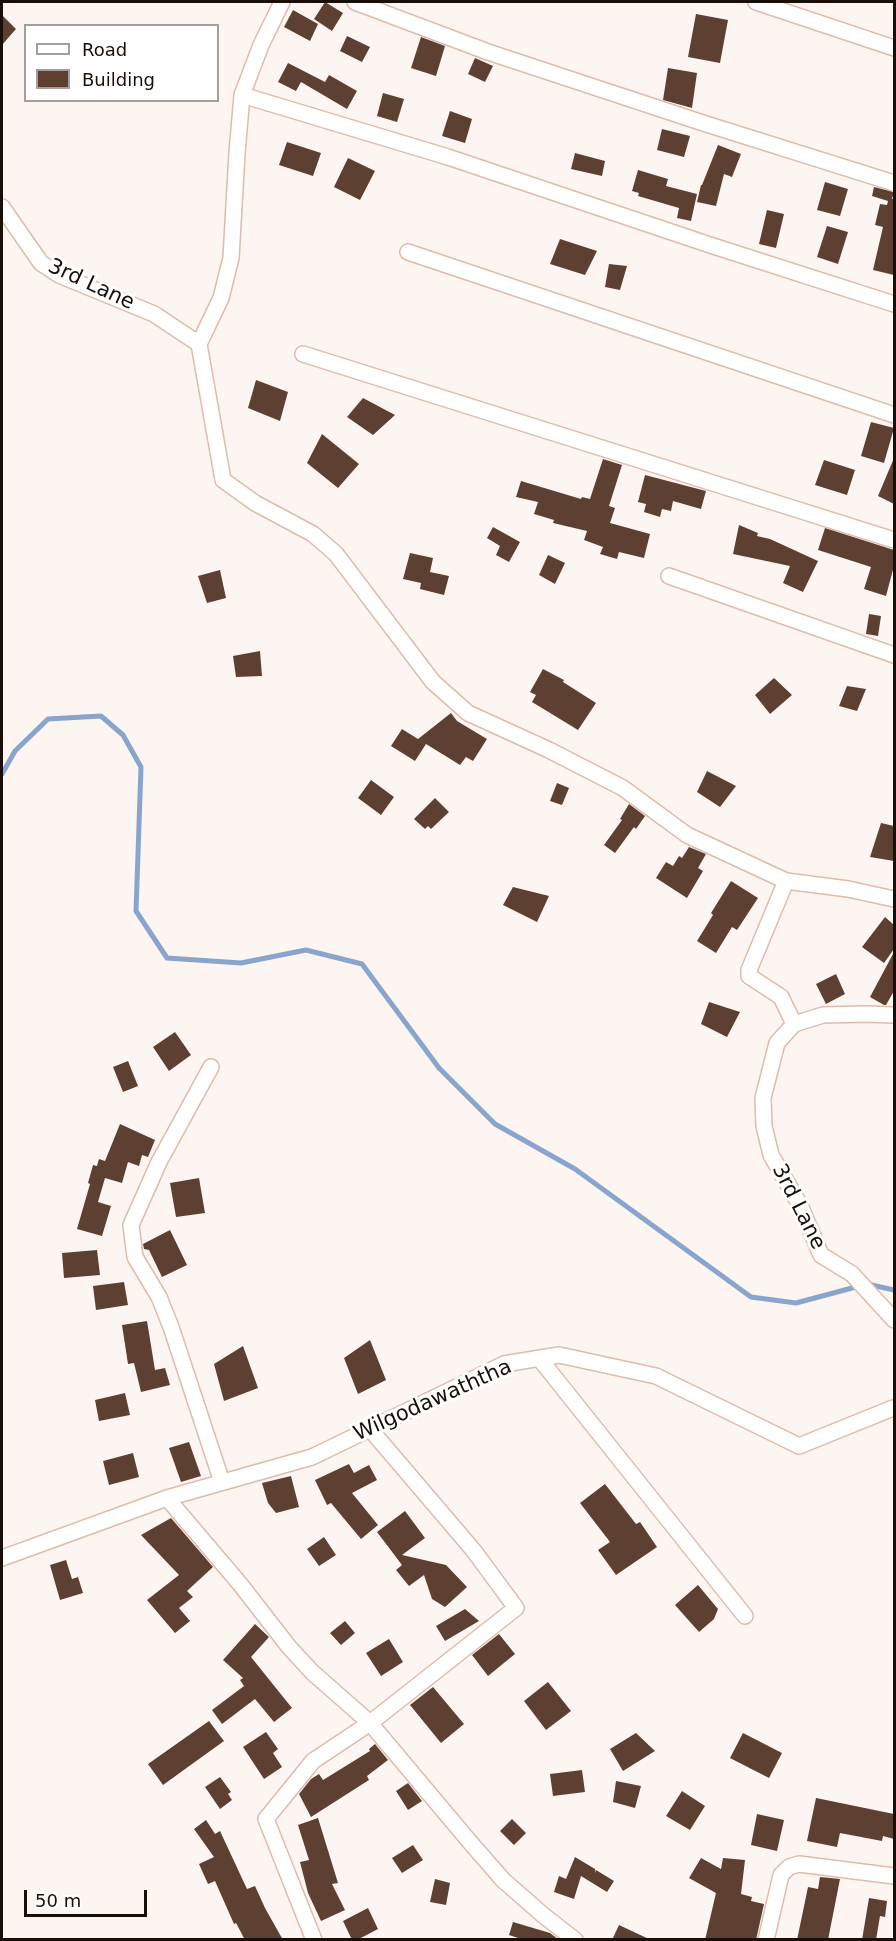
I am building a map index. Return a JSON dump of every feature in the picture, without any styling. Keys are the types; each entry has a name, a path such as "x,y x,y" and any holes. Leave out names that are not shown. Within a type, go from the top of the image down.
{"street":[{"path":"282,2 261,45 242,95 231,258 221,298 199,344 223,480 255,503 313,534 336,554 433,682 468,713 549,750 623,788 687,835 786,881 848,889 894,899"},
{"path":"355,2 488,52 894,183"},
{"path":"756,2 894,48"},
{"path":"242,95 448,157 894,304"},
{"name":"3rd Lane","path":"2,207 41,263 59,275 154,314 199,344"},
{"path":"408,252 894,415"},
{"path":"303,354 894,540"},
{"path":"669,576 894,655"},
{"path":"786,881 749,970 749,976 781,997 794,1024 823,1016 866,1014 894,1016"},
{"name":"3rd Lane","path":"794,1024 777,1043 763,1098 764,1126 771,1155 800,1205 821,1255 852,1274 894,1320"},
{"path":"212,1067 159,1162 131,1225 135,1257 159,1297 171,1327 222,1482"},
{"name":"Wilgodawaththa","path":"2,1558 167,1498 312,1457 504,1364 539,1358 559,1355 656,1376 799,1446 894,1407"},
{"path":"539,1358 746,1616"},
{"path":"314,1940 266,1819 313,1761 370,1723 516,1608 474,1551 370,1429"},
{"path":"167,1498 297,1655 312,1672 370,1723 503,1880 575,1940"},
{"path":"766,1940 781,1875 789,1867 799,1864 894,1876"}],"building":[{"path":"325,2 343,13 332,31 314,19"},
{"path":"293,10 318,24 310,41 284,27"},
{"path":"696,14 728,20 720,63 688,57"},
{"path":"2,15 16,29 2,45"},
{"path":"347,36 370,47 362,62 340,51"},
{"path":"421,37 445,46 436,76 411,68"},
{"path":"475,58 493,66 485,82 468,74"},
{"path":"288,63 325,82 329,75 357,91 347,109 301,82 296,91 278,82"},
{"path":"668,68 697,73 692,108 663,100"},
{"path":"383,93 404,99 397,122 377,116"},
{"path":"450,111 472,119 465,143 442,136"},
{"path":"662,129 690,136 684,157 657,150"},
{"path":"287,142 321,153 313,176 279,165"},
{"path":"718,145 741,154 732,177 724,174 716,206 697,202 701,185"},
{"path":"575,153 605,161 602,176 571,169"},
{"path":"348,158 375,171 360,200 334,187"},
{"path":"638,170 668,179 666,186 697,194 691,221 677,218 679,208 638,196 639,193 632,191"},
{"path":"825,182 848,189 840,216 817,210"},
{"path":"874,187 894,192 892,199 894,199 894,275 873,270 883,227 875,225 880,204 887,205 888,201 872,196"},
{"path":"767,210 784,214 776,248 759,244"},
{"path":"827,226 848,232 838,264 817,257"},
{"path":"560,239 597,251 585,275 550,264"},
{"path":"609,264 627,266 620,290 605,287"},
{"path":"256,380 288,392 280,421 248,408"},
{"path":"363,398 395,415 373,435 347,417"},
{"path":"871,422 894,428 884,463 861,456"},
{"path":"322,434 359,464 338,488 307,463"},
{"path":"894,458 894,504 878,496"},
{"path":"603,459 622,465 609,506 615,508 610,523 650,534 644,558 619,552 617,559 600,554 603,547 584,540 587,531 553,523 554,520 534,514 538,502 516,497 521,481 581,499 582,497 590,499"},
{"path":"824,460 855,470 847,495 815,485"},
{"path":"645,475 706,491 701,509 673,501 671,511 662,509 660,517 644,512 646,504 638,502"},
{"path":"739,525 758,533 757,536 770,539 818,561 803,592 783,583 790,566 733,554"},
{"path":"493,527 520,542 509,562 496,555 500,546 487,538"},
{"path":"825,528 894,550 894,566 886,596 864,589 871,567 818,550"},
{"path":"410,553 433,558 430,572 449,576 444,595 420,589 421,583 403,579"},
{"path":"548,555 565,563 555,584 539,575"},
{"path":"220,570 226,598 207,603 198,576"},
{"path":"869,614 881,616 878,636 866,634"},
{"path":"260,651 262,676 236,677 233,656"},
{"path":"543,669 564,680 563,682 596,703 578,730 532,702 536,695 530,692"},
{"path":"774,678 792,695 770,714 755,695"},
{"path":"847,686 866,689 857,711 839,706"},
{"path":"451,713 457,721 487,739 473,761 466,757 460,765 418,739"},
{"path":"402,729 426,744 415,761 391,746"},
{"path":"707,771 736,786 720,807 697,792"},
{"path":"371,780 394,797 381,815 358,798"},
{"path":"557,783 569,788 562,805 550,801"},
{"path":"435,798 449,812 431,829 428,826 425,829 414,819"},
{"path":"629,804 645,816 615,853 604,845 622,820 620,819"},
{"path":"881,823 894,826 894,861 870,857"},
{"path":"689,847 706,854 698,868 703,871 687,898 656,878 666,862 673,866 679,856 682,858"},
{"path":"731,881 758,898 737,930 732,927 716,953 697,941"},
{"path":"513,887 549,896 537,922 503,905"},
{"path":"885,917 894,925 894,949 884,963 862,947"},
{"path":"894,952 894,991 884,1005 870,997"},
{"path":"836,974 845,994 826,1004 816,984"},
{"path":"709,1002 740,1012 727,1037 701,1024"},
{"path":"175,1032 191,1055 169,1071 153,1047"},
{"path":"128,1061 138,1086 123,1092 113,1067"},
{"path":"120,1124 155,1140 148,1157 142,1155 139,1166 128,1162 122,1183 105,1178 98,1202 111,1206 102,1236 77,1229 93,1165 97,1166 99,1159 105,1161"},
{"path":"199,1178 205,1213 176,1217 170,1183"},
{"path":"170,1230 187,1265 162,1277 149,1250 144,1249 143,1244"},
{"path":"97,1250 100,1275 64,1278 62,1253"},
{"path":"124,1282 128,1305 96,1310 93,1286"},
{"path":"147,1321 155,1370 165,1368 170,1385 141,1392 134,1363 128,1364 122,1325"},
{"path":"370,1340 386,1380 358,1394 344,1358"},
{"path":"243,1346 258,1388 224,1401 214,1364"},
{"path":"125,1393 130,1415 99,1421 95,1400"},
{"path":"189,1442 201,1476 181,1482 169,1448"},
{"path":"133,1453 139,1477 109,1485 103,1461"},
{"path":"349,1464 354,1473 369,1465 377,1480 352,1493 378,1525 361,1539 331,1503 327,1505 315,1480"},
{"path":"291,1476 299,1507 276,1513 268,1503 262,1483"},
{"path":"605,1484 636,1524 640,1522 657,1547 616,1575 598,1550 610,1542 580,1503"},
{"path":"405,1511 425,1538 402,1555 446,1565 467,1587 445,1607 432,1599 424,1575 409,1586 396,1570 402,1565 377,1532"},
{"path":"171,1518 213,1567 187,1591 193,1597 179,1608 190,1621 175,1633 147,1600 179,1575 141,1535"},
{"path":"324,1537 336,1555 319,1566 307,1549"},
{"path":"66,1560 72,1579 78,1577 83,1593 60,1600 50,1565"},
{"path":"698,1585 718,1609 714,1619 699,1632 675,1605"},
{"path":"465,1609 479,1621 445,1641 436,1626"},
{"path":"345,1621 355,1633 341,1645 330,1633"},
{"path":"255,1624 269,1637 251,1657 292,1708 274,1722 255,1699 222,1724 212,1710 244,1686 240,1680 243,1678 223,1660"},
{"path":"499,1634 515,1654 488,1676 472,1655"},
{"path":"389,1639 403,1662 381,1676 366,1653"},
{"path":"548,1682 571,1711 546,1730 524,1701"},
{"path":"433,1687 464,1724 441,1743 410,1705"},
{"path":"209,1721 224,1741 163,1785 148,1764"},
{"path":"266,1732 278,1749 273,1753 282,1767 264,1779 243,1747"},
{"path":"636,1733 655,1751 623,1771 610,1749"},
{"path":"743,1733 782,1753 769,1778 730,1758"},
{"path":"375,1744 388,1760 367,1776 369,1780 311,1817 299,1794 311,1779 319,1774 323,1780 370,1751 369,1749"},
{"path":"582,1770 585,1792 553,1796 550,1774"},
{"path":"220,1777 231,1792 228,1794 232,1800 220,1809 205,1787"},
{"path":"616,1781 641,1786 635,1808 613,1802"},
{"path":"408,1783 422,1801 408,1810 396,1791"},
{"path":"682,1791 705,1806 690,1830 666,1816"},
{"path":"816,1798 894,1814 894,1839 883,1836 882,1841 840,1833 837,1847 807,1841"},
{"path":"757,1814 784,1820 777,1851 751,1845"},
{"path":"318,1818 338,1883 332,1884 345,1910 321,1921 308,1893 300,1862 309,1860 298,1825"},
{"path":"512,1819 526,1833 514,1845 500,1831"},
{"path":"206,1820 215,1834 220,1831 247,1889 255,1886 283,1940 245,1940 236,1923 234,1924 215,1881 208,1884 199,1864 214,1857 194,1829"},
{"path":"413,1845 423,1860 402,1873 392,1858"},
{"path":"575,1857 595,1869 596,1873 596,1870 614,1881 607,1892 581,1876 574,1899 554,1892 559,1876 566,1879"},
{"path":"701,1858 721,1869 723,1858 745,1860 741,1894 752,1897 751,1901 764,1904 756,1940 705,1940 716,1893 689,1878"},
{"path":"820,1877 840,1879 828,1940 797,1940 808,1887 818,1889"},
{"path":"435,1879 450,1883 446,1905 430,1902"},
{"path":"869,1898 887,1901 885,1917 880,1916 876,1940 862,1940"},
{"path":"368,1908 378,1929 357,1940 352,1940 343,1921"},
{"path":"513,1922 550,1933 559,1940 524,1940 509,1935"},
{"path":"619,1925 651,1940 612,1940"}],"waterway":[{"path":"2,774 15,751 48,719 101,716 123,735 141,767 136,911 167,958 241,963 306,950 362,964 439,1068 495,1124 575,1169 751,1297 796,1303 867,1284 894,1290"}]}
